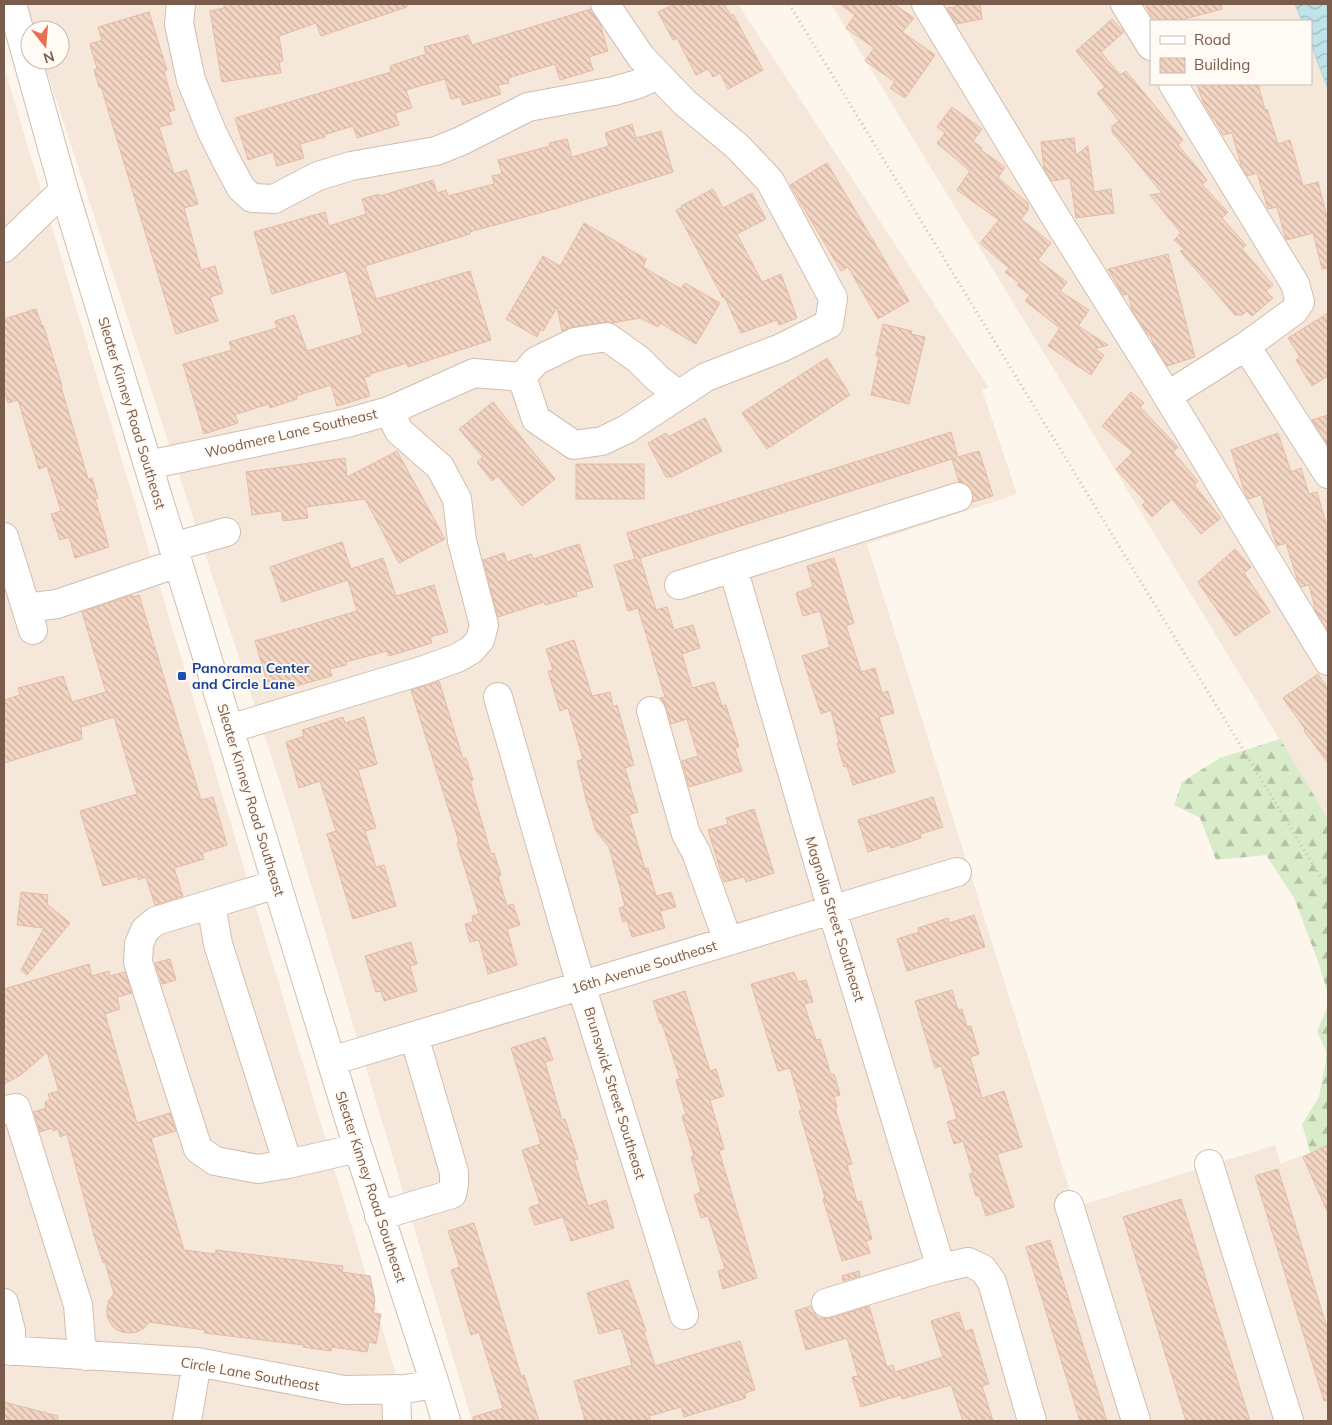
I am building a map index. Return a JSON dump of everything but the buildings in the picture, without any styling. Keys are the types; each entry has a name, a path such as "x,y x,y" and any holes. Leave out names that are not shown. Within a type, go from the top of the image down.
{"street":[{"name":"Sleater Kinney Road Southeast","path":"12,4 64,190 148,465 358,1148 446,1421"},
{"path":"181,4 179,24 190,80 228,164 242,188 252,198 274,199 318,176 351,166 436,151 461,141 528,108 614,91 638,84 658,75"},
{"path":"605,4 641,57 684,102 738,147 770,181 833,298 829,324 781,348 706,376 679,395 627,429 602,441 574,445 536,419 522,376 536,361 576,342 607,337 638,359 657,378 679,395"},
{"path":"926,4 1328,661"},
{"path":"1125,4 1150,44"},
{"path":"1167,396 1246,346 1294,311 1300,302 1295,284 1175,85"},
{"path":"4,248 64,190"},
{"path":"1246,346 1328,474"},
{"name":"Woodmere Lane Southeast","path":"148,465 347,423 388,411 474,373 522,376"},
{"path":"229,729 424,670 457,658 471,650 480,640 484,625 462,541 457,499 440,467 399,431 388,411"},
{"path":"680,584 958,496"},
{"path":"4,537 29,619 57,604 176,555 226,532"},
{"name":"Magnolia Street Southeast","path":"733,568 832,910 941,1268"},
{"name":"Brunswick Street Southeast","path":"498,697 582,985 684,1315"},
{"path":"651,711 686,834 696,852 728,941"},
{"name":"16th Avenue Southeast","path":"331,1061 956,872"},
{"path":"277,884 156,921 145,930 139,944 138,962 198,1150 215,1161 258,1169 358,1148"},
{"path":"211,904 218,944 288,1164"},
{"path":"380,1216 452,1194 454,1184 454,1172 414,1036"},
{"path":"4,1110 16,1108 78,1305 81,1342 86,1356"},
{"path":"1209,1164 1289,1421"},
{"path":"1068,1205 1136,1421"},
{"path":"826,1303 941,1268 968,1262 983,1268 992,1282 1032,1421"},
{"path":"4,1303 11,1331 7,1350"},
{"name":"Circle Lane Southeast","path":"7,1350 197,1362 344,1390 396,1389 435,1384"},
{"path":"187,1421 197,1362"},
{"path":"396,1389 397,1421"}],"path":[{"path":"789,4 1328,889"}],"shaded area":[{"path":"25,4 738,4 989,388 982,390 1017,494 867,544 1075,1207 1275,1145 1281,1164 1328,1145 1328,1421 472,1421 285,798 46,70 70,70 70,20 30,20"},
{"path":"831,4 1295,4 1302,20 1150,20 1150,85 1312,85 1312,47 1328,89 1328,819"},
{"path":"4,67 410,1421 4,1421"}],"green space":[{"path":"1280,739 1328,819 1328,994 1319,964 1294,898 1266,855 1216,860 1200,818 1174,805 1182,782 1220,758"},
{"path":"1328,1006 1328,1145 1310,1153 1302,1124 1319,1097 1327,1054 1317,1031"}],"water":[{"path":"1295,4 1328,4 1328,89 1312,47 1312,20 1302,20"}],"place":[{"name":"Panorama Center and Circle Lane","path":"182,676"}]}
